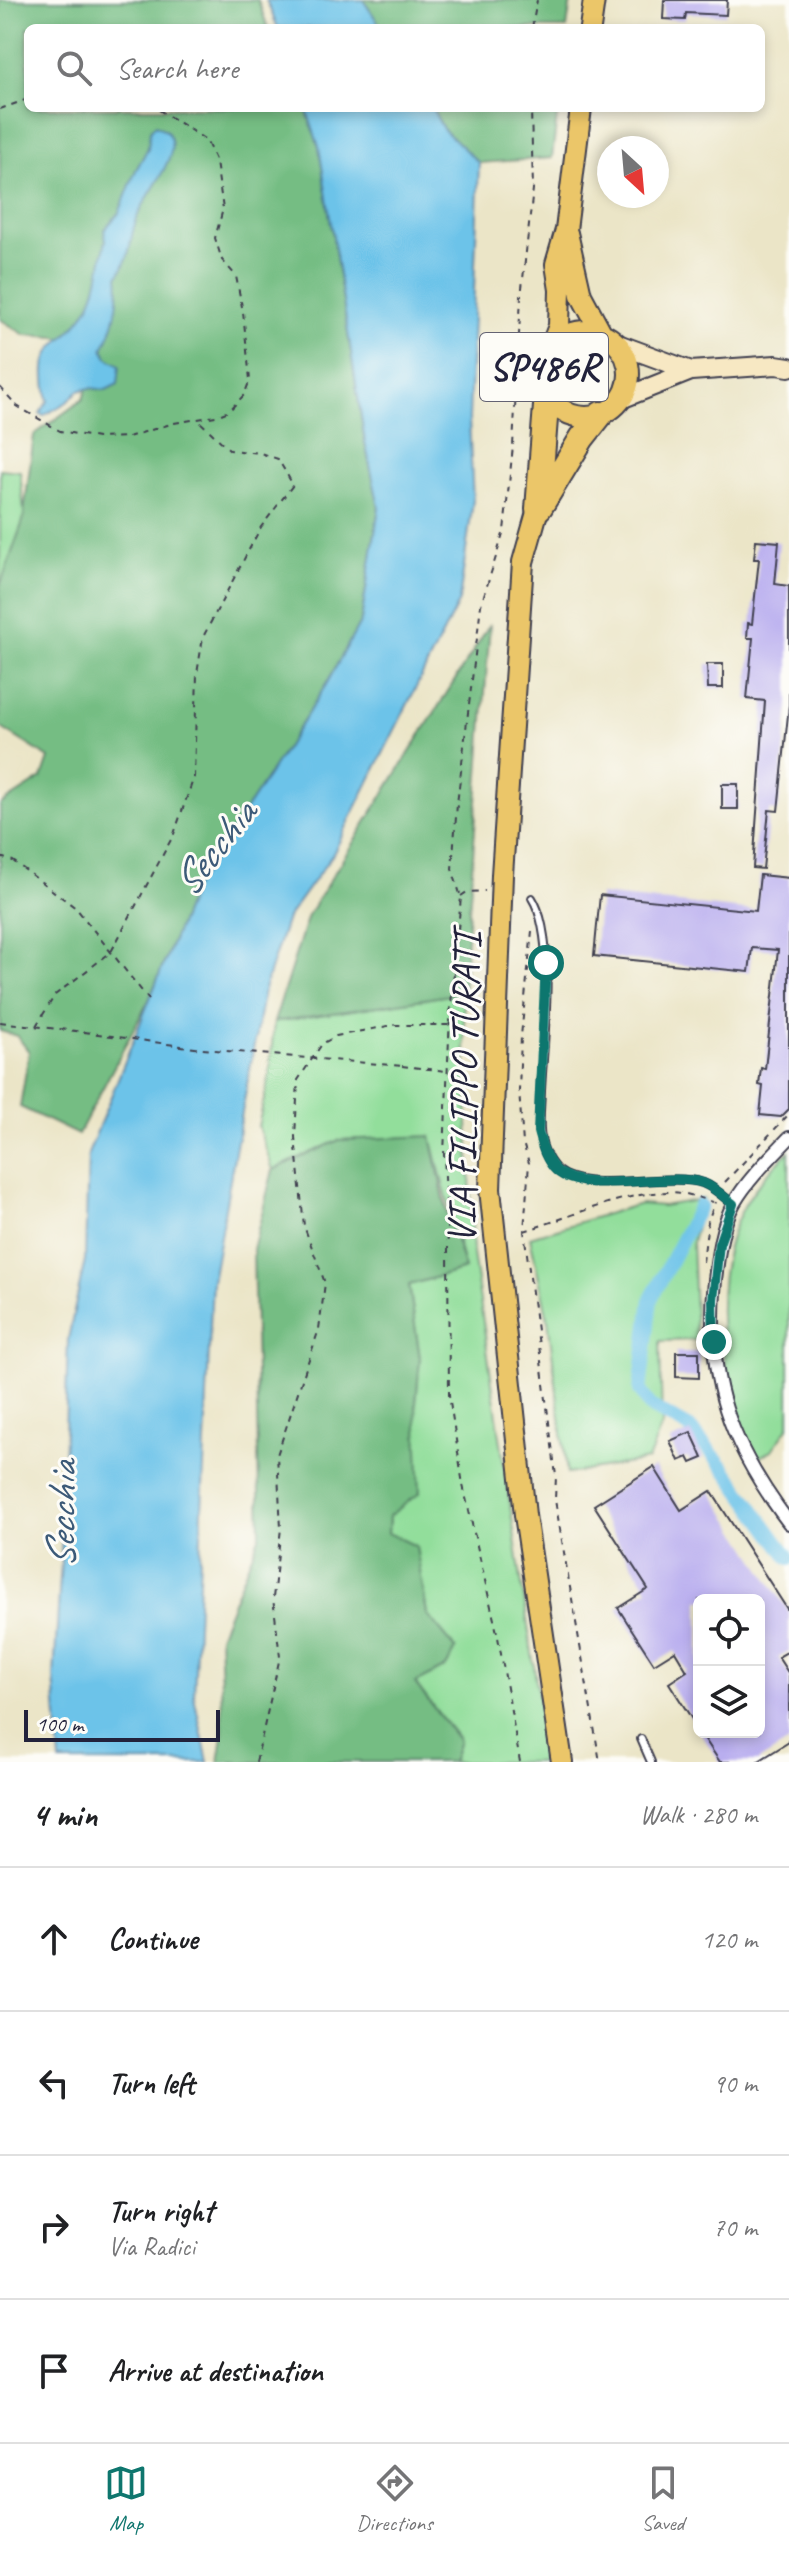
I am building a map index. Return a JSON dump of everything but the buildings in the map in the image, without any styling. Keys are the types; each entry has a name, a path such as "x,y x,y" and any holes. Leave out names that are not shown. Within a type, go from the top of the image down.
{"highway":[{"name":"SP486R","path":"538,509 547,393"},
{"name":"SP486R","path":"538,509 582,438 601,414"}],"main road":[{"path":"591,24 594,0"},
{"name":"SP486R","path":"566,230 581,295 627,361 629,371 629,381 621,399 601,414 589,417 564,411 547,393 543,378 544,363 559,326 560,290 556,264 566,230 581,112"},
{"name":"SP486R","path":"550,349 561,338 574,332 588,330 610,339"},
{"name":"VIA FILIPPO TURATI","path":"538,509 523,562 502,875 490,1189 525,1515 562,1762"}],"street":[{"path":"610,339 691,371"},
{"path":"621,399 691,371 776,365 789,367"},
{"path":"789,1138 733,1204 719,1244 713,1300 721,1399 745,1456 784,1510 789,1523"}],"lane":[{"path":"532,898 542,918 546,963 538,1132 548,1160 557,1171 569,1178 610,1182 678,1179 705,1184 733,1204"},
{"path":"641,1739 651,1762"}],"path":[{"path":"533,24 537,0"},
{"path":"0,109 24,100"},
{"path":"0,387 17,406 60,431 98,438 128,437 229,411 244,395 250,380 243,312 236,276 222,260 215,238 223,209 216,162 206,140 162,112"},
{"path":"520,1762 498,1637 463,1485 449,1395 444,1154 450,1025 461,897 452,869 457,804 481,605 504,531 507,503 521,297 533,189 531,112"},
{"path":"36,1026 55,995 111,952 174,834 194,777 197,674 203,637 261,527 293,485 278,459 260,453 230,450 198,420"},
{"path":"0,857 13,861 76,908 149,1000"},
{"path":"461,897 467,892 491,890"},
{"path":"533,927 521,1036 519,1091 523,1143 529,1163 524,1231 556,1476 555,1500 600,1762"},
{"path":"0,1022 202,1049 447,1071"},
{"path":"256,1762 280,1657 273,1598 281,1528 277,1455 319,1329 325,1283 304,1226 295,1137 298,1080 322,1044 336,1036 393,1025 450,1025"},
{"path":"718,1192 789,1114"},
{"path":"524,1231 651,1194 672,1191 714,1203"}],"green space":[{"path":"0,0 258,0 267,24 24,24 24,112 307,112 319,147 365,442 379,507 361,621 327,683 194,888 149,1000 78,1135 20,1107 29,1052 17,1036 0,1031 0,805 42,778 49,758 0,727 0,586 23,521 34,435 83,399 96,363 84,344 56,337 25,335 0,319"},
{"path":"363,0 571,0 568,24 379,24"},
{"path":"434,112 558,112 552,158 479,163 443,129"},
{"path":"0,469 20,471 27,543 0,588"},
{"path":"490,624 463,993 274,1022 308,915"},
{"path":"463,993 473,1254 548,1762 452,1762 459,1740 415,1683 446,1667 456,1649 427,1614 422,1581 388,1533 389,1516 416,1403 420,1358 409,1285 465,1269 431,1137 339,1140 273,1170 258,1126 269,1077 274,1022"},
{"path":"431,1136 446,1209 465,1269 409,1285 420,1358 416,1403 420,1493 389,1516 388,1533 416,1546 427,1614 456,1649 446,1667 415,1683 459,1741 452,1762 219,1762 223,1736 219,1636 260,1535 253,1249 273,1170 339,1140"},
{"path":"789,1151 789,1426 772,1450 756,1459 736,1414 724,1360 722,1284 725,1259 740,1214 756,1188"},
{"path":"703,1199 692,1242 696,1340 660,1341 662,1425 648,1460 567,1474 548,1319 530,1237 640,1204 663,1206"}],"water":[{"path":"266,0 363,0 379,24 276,24"},
{"path":"307,112 434,112 443,129 479,163 469,419 473,501 459,601 333,854 287,918 264,989 212,1281 194,1696 208,1762 60,1762 54,1676 68,1339 85,1260 88,1154 194,888 327,683 361,621 379,507 365,442 319,147"},
{"path":"155,125 167,132 171,142 170,154 137,218 126,261 118,276 116,314 103,349 108,358 120,365 118,384 106,390 90,388 78,391 67,402 43,416 40,413 48,401 45,365 48,354 89,306 106,240 104,230 119,213"}],"waterway":[{"path":"700,1205 651,1299 640,1390 650,1406 690,1428 724,1468 789,1558"}],"route":[{"path":"546,963 538,1132 543,1149 557,1171 569,1178 610,1182 678,1179 705,1184 733,1204 719,1244 713,1300 714,1342"}],"water label":[{"name":"Secchia","path":"213,847"},
{"name":"Secchia","path":"60,1515"}]}
